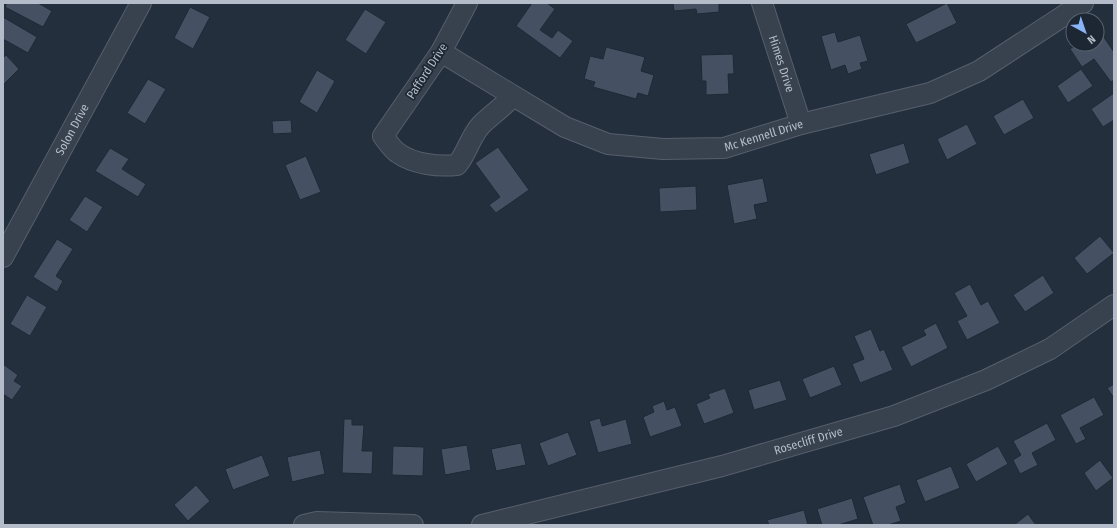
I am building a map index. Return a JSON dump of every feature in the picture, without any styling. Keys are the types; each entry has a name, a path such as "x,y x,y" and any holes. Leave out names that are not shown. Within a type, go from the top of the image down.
{"street":[{"name":"Solon Drive","path":"3,257 9,234 141,3"},
{"name":"Pafford Drive","path":"467,3 442,52 383,136 397,153 405,157 430,165 457,164 462,158 468,143 481,125 500,110 513,96"},
{"name":"Himes Drive","path":"762,3 801,124"},
{"name":"Mc Kennell Drive","path":"442,52 564,127 608,144 663,149 724,148 801,124 937,90 979,71 1083,3"},
{"name":"Rosecliff Drive","path":"482,525 722,466 894,416 986,380 1050,349 1114,305"},
{"path":"304,525 317,522 413,525"}],"building":[{"path":"7,3 38,3 52,11 43,27 5,7"},
{"path":"532,3 547,3 555,9 540,30 552,38 558,30 573,41 560,58 516,26"},
{"path":"673,3 719,3 719,12 697,14 696,9 674,11"},
{"path":"947,3 957,23 916,43 906,24"},
{"path":"190,7 210,17 193,49 174,38"},
{"path":"365,9 386,22 366,54 345,40"},
{"path":"3,17 37,37 28,53 3,39"},
{"path":"835,32 838,42 860,35 868,61 860,63 862,69 848,74 845,65 831,70 821,36"},
{"path":"1105,39 1114,52 1114,80 1111,82 1094,59 1082,67 1072,52 1105,52"},
{"path":"606,47 645,57 641,71 654,75 648,96 638,93 636,99 593,87 595,82 584,79 590,56 603,59"},
{"path":"733,54 734,74 728,74 729,94 706,95 706,81 702,81 701,55"},
{"path":"6,55 19,69 3,85 3,58"},
{"path":"1081,69 1093,86 1068,103 1057,86"},
{"path":"317,70 335,81 317,113 299,102"},
{"path":"148,79 166,89 145,124 127,113"},
{"path":"1114,93 1114,120 1103,127 1091,109"},
{"path":"1023,99 1034,118 1004,135 993,116"},
{"path":"291,120 292,133 273,134 272,121"},
{"path":"967,124 977,144 947,160 937,139"},
{"path":"904,143 910,163 876,175 869,154"},
{"path":"498,147 529,190 496,213 489,205 500,197 475,163"},
{"path":"110,148 129,159 122,169 146,184 138,197 95,171"},
{"path":"306,156 321,192 300,200 285,165"},
{"path":"763,178 768,202 754,205 757,219 734,224 727,185"},
{"path":"696,186 697,210 660,212 659,188"},
{"path":"85,196 103,207 87,232 69,220"},
{"path":"1100,236 1114,253 1087,274 1074,258"},
{"path":"57,239 73,249 56,276 63,281 57,292 33,277"},
{"path":"1043,275 1054,293 1025,312 1013,295"},
{"path":"970,284 981,305 988,301 1000,323 967,340 957,321 967,316 954,293"},
{"path":"27,295 47,307 30,336 10,324"},
{"path":"936,323 948,348 911,367 901,347 926,335 923,330"},
{"path":"871,329 880,351 884,349 893,370 860,383 852,364 864,359 854,336"},
{"path":"3,364 18,375 14,381 22,386 12,400 3,394"},
{"path":"834,366 842,385 810,398 802,379"},
{"path":"780,380 787,400 754,410 748,390"},
{"path":"1114,384 1114,398 1107,388"},
{"path":"725,388 734,413 704,424 696,404 710,398 708,394"},
{"path":"1094,397 1104,415 1080,428 1086,439 1076,444 1060,415"},
{"path":"664,401 667,410 675,407 682,426 650,437 643,417 654,412 652,406"},
{"path":"600,418 602,426 626,419 632,444 598,453 589,421"},
{"path":"344,419 352,419 352,425 364,425 362,451 373,451 372,474 342,473"},
{"path":"1047,423 1056,440 1032,453 1038,465 1020,474 1013,460 1021,455 1013,441"},
{"path":"568,432 577,455 548,466 539,443"},
{"path":"521,443 526,465 496,471 491,449"},
{"path":"467,445 471,470 445,475 441,449"},
{"path":"393,446 424,447 423,476 392,475"},
{"path":"998,446 1008,464 976,482 966,464"},
{"path":"320,450 325,474 292,482 287,457"},
{"path":"262,455 270,476 233,490 225,469"},
{"path":"1100,460 1113,478 1096,491 1084,473"},
{"path":"951,466 960,488 925,502 916,480"},
{"path":"900,484 906,503 896,507 901,521 888,525 873,525 863,497"},
{"path":"196,485 210,501 188,521 174,505"},
{"path":"852,498 858,519 838,525 822,525 817,509"},
{"path":"804,510 808,525 769,525 767,520"},
{"path":"1028,514 1036,525 1014,525"}]}
